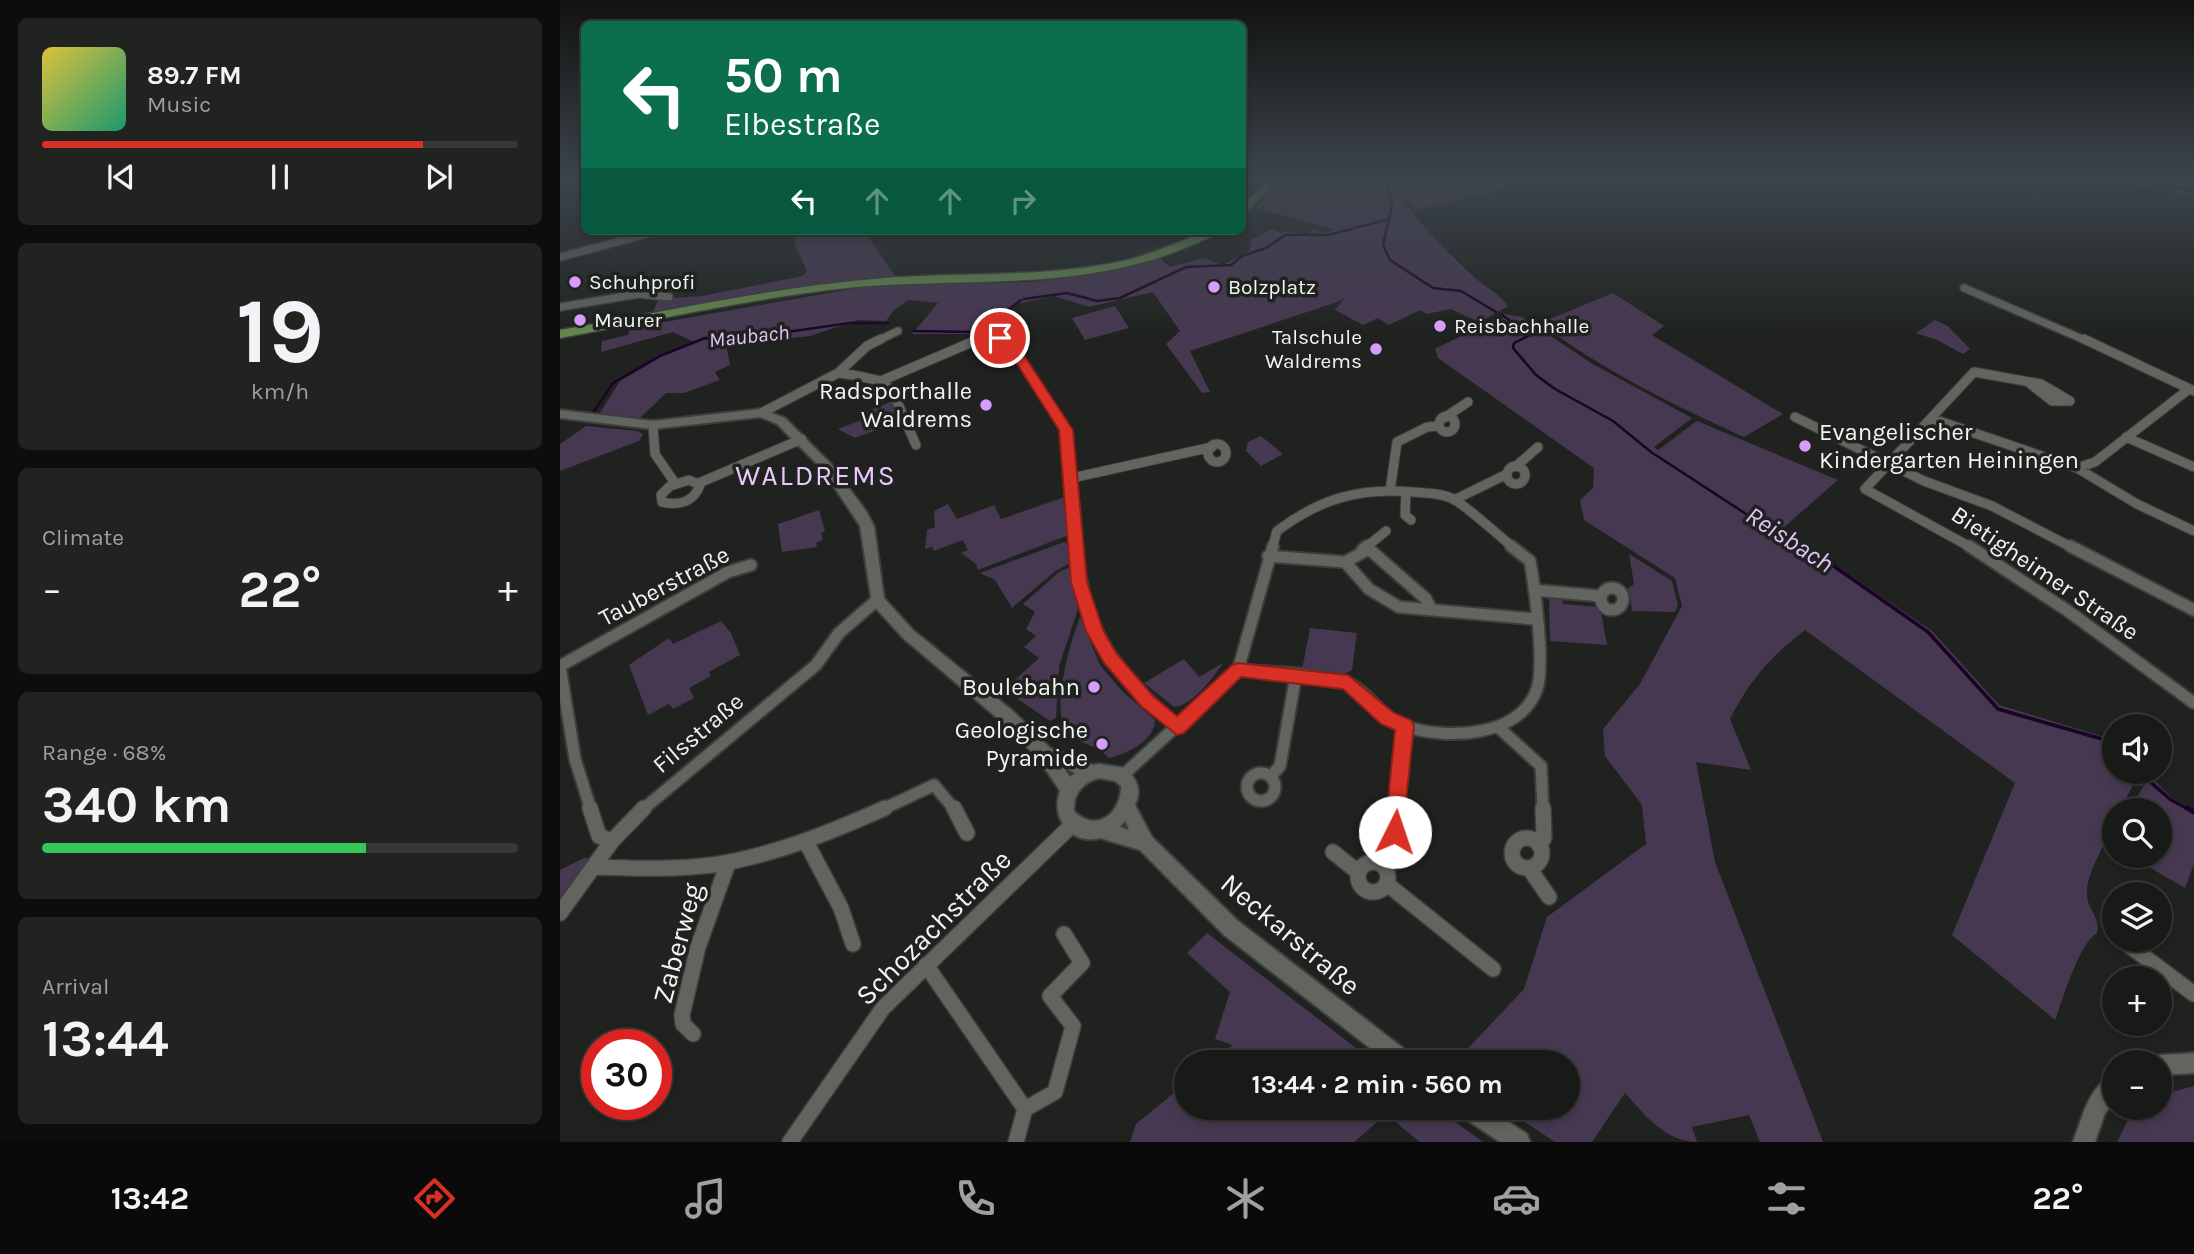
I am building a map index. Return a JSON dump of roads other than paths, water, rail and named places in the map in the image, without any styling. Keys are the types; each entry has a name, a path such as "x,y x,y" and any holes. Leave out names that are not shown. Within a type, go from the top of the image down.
{"main road":[{"path":"560,334 863,283 1038,277 1104,270 1167,252 1206,235"}],"street":[{"path":"560,257 643,235"},
{"path":"1964,288 2045,321 2192,390 2095,462 2077,468"},
{"path":"560,307 638,294 669,297"},
{"path":"560,414 653,425 761,413 838,373 867,346 898,331"},
{"path":"838,373 881,381 989,336 1010,343 1066,430 1079,582 1095,631 1110,658 1135,688 1177,727"},
{"path":"1889,464 1933,419 1948,397 1974,372 1993,372 2028,382"},
{"path":"881,381 899,400 916,445"},
{"path":"1390,491 1396,442 1441,422 1468,402"},
{"path":"761,413 781,421 802,439 841,482 861,514 867,526 877,600 908,634 986,697 1044,753 1069,790"},
{"path":"1795,417 1924,481 1992,506 2194,610"},
{"path":"1933,419 2077,468 2127,498 2194,531"},
{"path":"653,425 656,454 675,484"},
{"path":"2126,437 2194,467"},
{"path":"699,483 698,492 690,499 666,504 661,495 675,484 689,480 699,483 802,439"},
{"path":"1072,478 1212,447"},
{"path":"1454,500 1505,475 1509,468 1515,467 1538,447"},
{"name":"Bietigheimer Straße","path":"1889,464 1865,489 1952,534 2067,610 2164,685 2194,703"},
{"path":"1505,475 1513,481 1524,480 1526,472 1515,467"},
{"path":"1122,776 1238,670 1277,531 1320,504 1353,491 1406,492 1454,500 1526,556 1534,590 1539,683 1530,702 1498,727 1478,732 1459,732 1405,726 1388,719 1348,682 1238,670"},
{"path":"1406,492 1405,515 1411,520"},
{"path":"1268,556 1345,562 1386,531"},
{"path":"1362,550 1369,549 1426,599 1430,607"},
{"path":"1345,562 1387,604 1534,619"},
{"name":"Tauberstraße","path":"560,671 706,584 751,565"},
{"path":"1534,590 1600,596"},
{"name":"Filsstraße","path":"560,913 612,841 651,801 816,665 839,633 877,600"},
{"path":"560,671 579,772 598,836 612,841"},
{"path":"1271,776 1279,766 1296,675"},
{"path":"1383,865 1393,853 1405,726"},
{"path":"1498,727 1541,766 1544,838 1539,845"},
{"path":"1044,753 1092,772 1106,770 1122,776 1131,791 1127,808 1112,824 1099,829 1073,824 1065,810 1069,790 1092,772"},
{"path":"1254,776 1271,776 1276,786 1272,800 1254,799 1248,795 1246,787 1254,776"},
{"path":"594,867 692,867 728,863 806,842 934,785 957,812 967,833"},
{"name":"Neckarstraße","path":"1127,808 1146,843 1231,928 1389,1050"},
{"name":"Schozachstraße","path":"790,1142 883,1008 1073,824"},
{"name":"Neckarstraße","path":"1099,829 1146,843"},
{"path":"1529,868 1541,862 1542,853 1539,845 1531,839 1521,839 1511,849 1516,862 1529,868 1549,897"},
{"path":"806,842 841,908 853,944"},
{"path":"1333,852 1358,872 1361,886 1369,892 1379,891 1387,884 1388,872 1383,865 1369,862 1358,872"},
{"name":"Zaberweg","path":"693,1034 683,1024 682,1015 698,947 728,863"},
{"path":"1387,884 1493,969"},
{"path":"1016,1142 1025,1109 1055,1091 1073,1027 1049,996 1082,963 1064,933"},
{"path":"2138,952 2194,994"},
{"path":"926,965 1025,1109"},
{"path":"2172,1064 2194,1063"},
{"path":"2084,1142 2102,1101"},
{"path":"1487,1120 1519,1142"}],"waterway":[{"name":"Maubach","path":"1024,299 1067,293 1097,301 1120,298 1186,267 1231,265 1242,256 1266,248 1285,235 1328,235 1346,230"},
{"name":"Reisbach","path":"1386,230 1383,245 1390,260 1433,288 1461,291 1496,312"},
{"name":"Maubach","path":"914,331 973,332 983,329 1021,300"},
{"name":"Reisbach","path":"1502,315 1530,335 1514,343 1513,348 1536,375 1555,389 1613,421 1651,452 1763,525 1779,528 1807,548"},
{"name":"Maubach","path":"593,413 613,383 660,356 705,338 737,339 850,323 888,323"},
{"name":"Reisbach","path":"1805,546 1928,632 1998,709 2102,739"},
{"name":"Reisbach","path":"2153,784 2171,800 2190,810"},
{"name":"Reisbach","path":"2187,808 2194,812"}],"place":[{"name":"Schuhprofi","path":"575,282"},
{"name":"Bolzplatz","path":"1214,287"},
{"name":"Maurer","path":"580,320"},
{"name":"Reisbachhalle","path":"1440,326"},
{"name":"Talschule Waldrems","path":"1376,349"},
{"name":"Radsporthalle Waldrems","path":"986,405"},
{"name":"Evangelischer Kindergarten Heiningen","path":"1805,446"},
{"name":"Boulebahn","path":"1094,687"},
{"name":"Geologische Pyramide","path":"1102,744"}],"district":[{"name":"WALDREMS","path":"816,475"}]}
